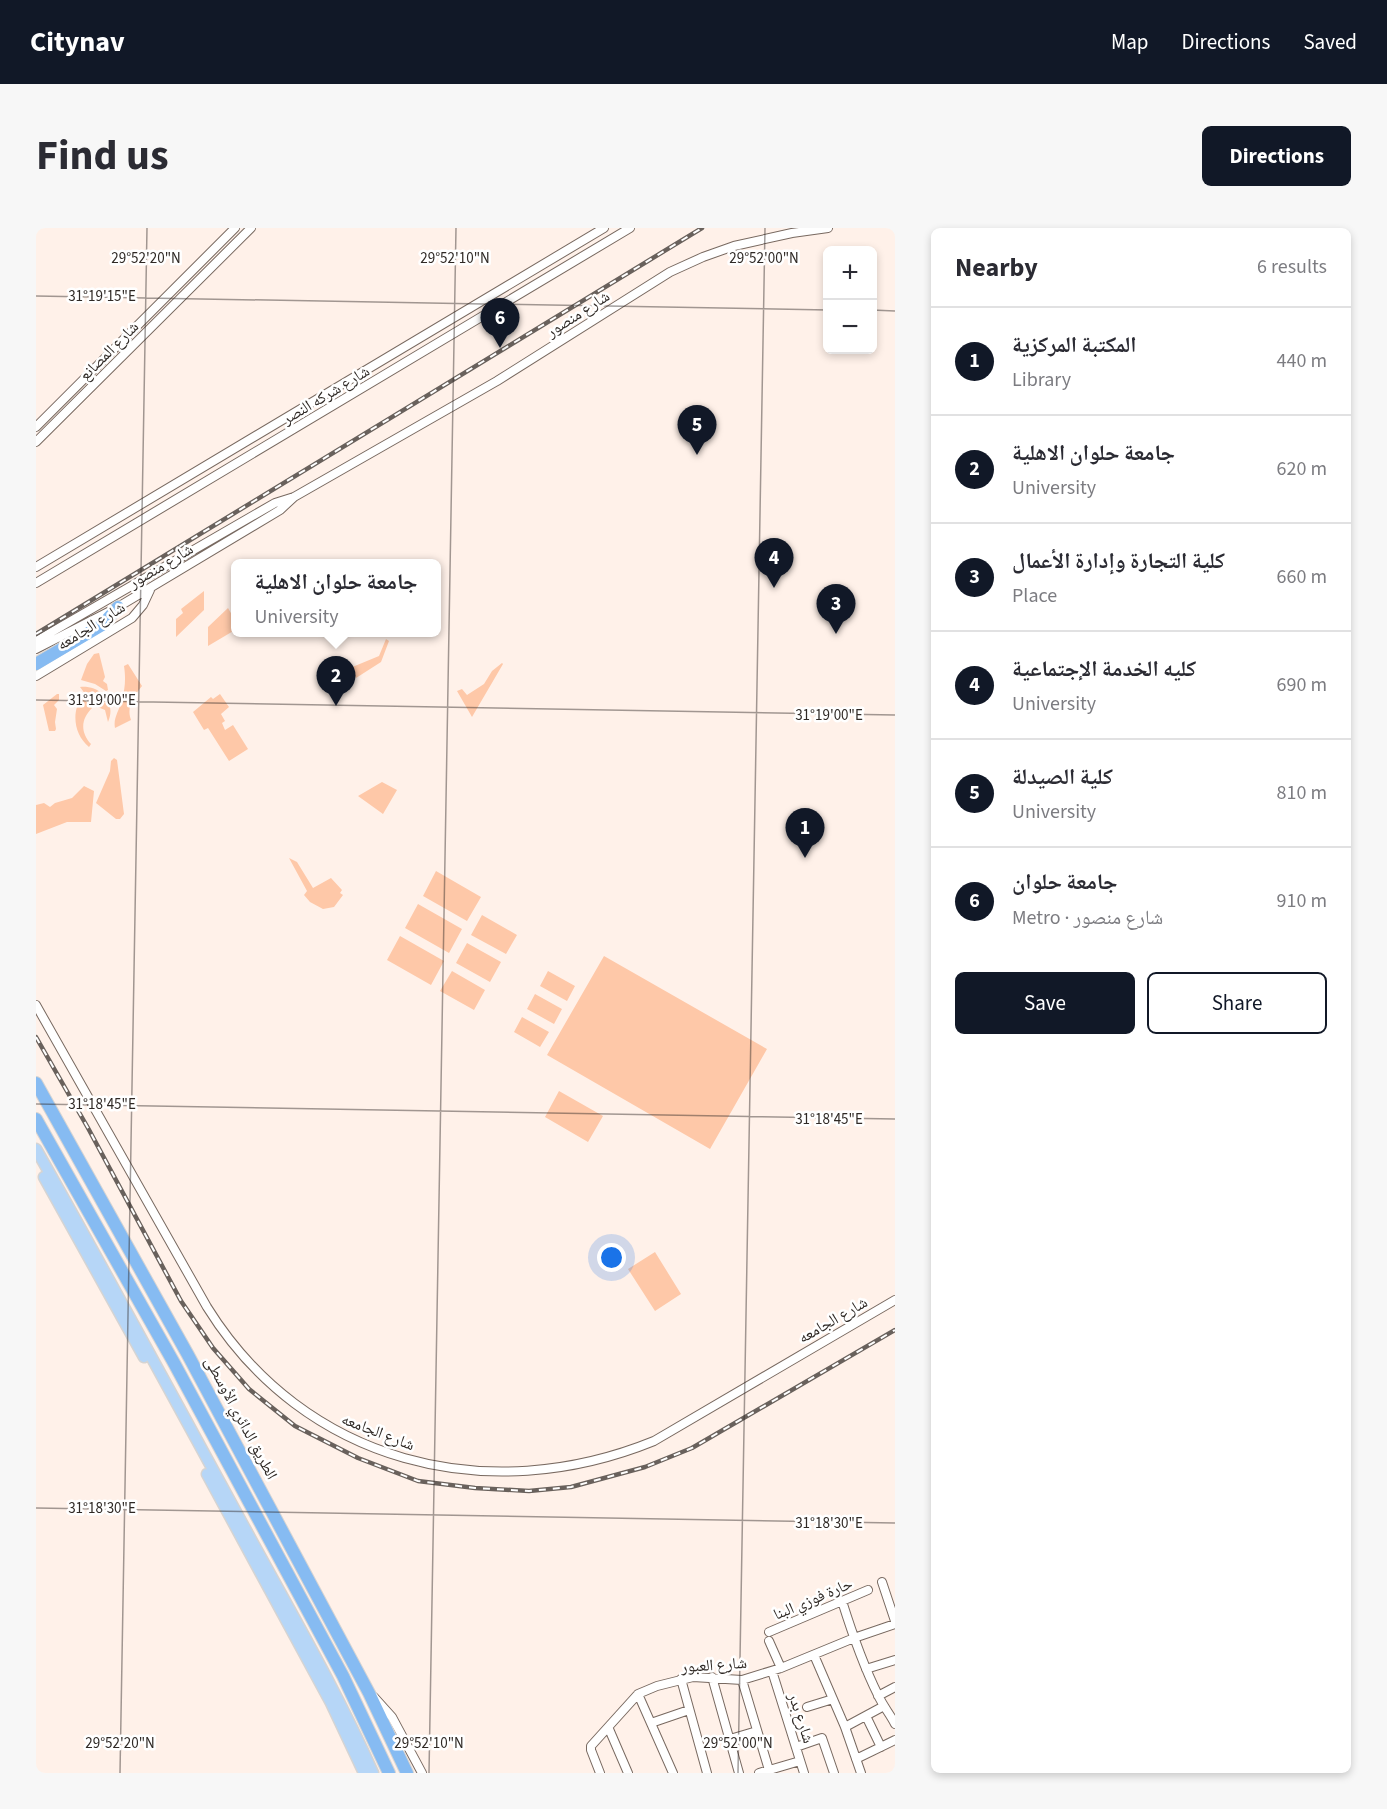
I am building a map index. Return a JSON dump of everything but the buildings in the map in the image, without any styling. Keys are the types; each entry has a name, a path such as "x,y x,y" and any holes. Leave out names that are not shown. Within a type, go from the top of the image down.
{"highway":[{"path":"36,664 102,625 118,607"},
{"name":"الطريق الدائري الأوسطى","path":"36,1083 177,1334 369,1693 407,1773"},
{"name":"الطريق الدائري الأوسطى","path":"36,1119 174,1363 343,1676 389,1773"}],"main road":[{"path":"36,1149 317,1660 373,1773"},
{"path":"36,1163 311,1666 364,1773"}],"street":[{"name":"شارع المصانع","path":"36,428 235,228"},
{"name":"شارع المصانع","path":"37,438 251,228"},
{"name":"شارع شركه النصر","path":"36,567 604,228"},
{"name":"شارع شركه النصر","path":"36,583 630,228"},
{"name":"شارع منصور","path":"36,641 275,503 294,497 497,381 670,272 734,246 792,232 828,228"},
{"name":"شارع منصور","path":"36,649 150,589 280,510 294,497"},
{"name":"شارع الجامعه","path":"36,675 132,618 143,605 150,589"},
{"name":"شارع الجامعه","path":"36,1005 207,1307 237,1350 260,1376 300,1409 346,1436 387,1452 432,1464 498,1472 545,1470 610,1457 654,1441 895,1300"},
{"path":"882,1582 895,1623"},
{"name":"حارة فوزي البنا","path":"769,1632 868,1590"},
{"path":"842,1601 866,1670 895,1724"},
{"name":"شارع العبور","path":"600,1773 591,1750 592,1744 609,1729 638,1694 681,1679 712,1677 742,1680 781,1668 895,1623"},
{"path":"770,1641 781,1668"},
{"path":"814,1655 845,1727 861,1773"},
{"path":"866,1670 895,1660"},
{"name":"شارع بدر","path":"772,1671 804,1773"},
{"path":"712,1677 739,1773"},
{"path":"681,1679 707,1773"},
{"path":"742,1680 757,1731 774,1770"},
{"path":"878,1696 895,1687"},
{"path":"369,1693 392,1717 422,1773"},
{"path":"638,1694 673,1773"},
{"path":"807,1707 833,1699"},
{"path":"845,1727 895,1704"},
{"path":"651,1723 689,1710"},
{"path":"866,1716 881,1747"},
{"path":"609,1729 628,1773"},
{"path":"729,1740 757,1731"},
{"path":"796,1747 822,1738 834,1773"},
{"path":"856,1759 895,1740"},
{"path":"759,1773 800,1761"}],"shaded area":[{"path":"204,591 204,610 176,637 176,619 183,613 181,609"},
{"path":"228,608 231,613 231,632 208,646 208,627"},
{"path":"386,639 389,641 381,662 356,678 350,668 379,656"},
{"path":"99,653 105,677 103,681 107,684 108,690 106,691 95,684 81,680 87,664 94,654"},
{"path":"502,663 472,717 457,691 462,689 467,695 484,684 492,671"},
{"path":"128,664 142,686 130,706 131,720 115,728 124,687 124,666"},
{"path":"80,687 94,689 105,696 110,708 108,722 105,710 95,706 92,699 89,699"},
{"path":"59,694 59,700 54,705 57,709 56,729 49,731 43,705"},
{"path":"220,694 229,707 221,714 225,721 222,723 225,730 233,725 248,749 229,761 208,728 204,730 193,712 211,697 213,699"},
{"path":"82,697 92,708 83,726 85,735 91,744 89,747 77,730 75,716"},
{"path":"114,758 117,760 124,814 120,819 116,819 96,803"},
{"path":"382,782 397,790 383,814 358,796"},
{"path":"84,786 94,791 91,822 67,822 36,834 36,805 44,803 50,807 55,803 72,798"},
{"path":"289,858 297,862 313,888 331,878 342,890 340,893 343,895 334,907 323,909 310,902 304,895 307,891"},
{"path":"436,871 481,897 467,921 423,896"},
{"path":"418,904 462,929 449,953 405,928"},
{"path":"482,915 517,935 506,954 471,935"},
{"path":"400,936 444,961 431,985 387,960"},
{"path":"467,943 501,962 490,982 456,963"},
{"path":"604,956 767,1049 710,1149 547,1055"},
{"path":"452,971 485,990 474,1010 440,991"},
{"path":"548,971 575,986 567,1001 540,986"},
{"path":"535,994 562,1009 554,1024 527,1009"},
{"path":"522,1017 549,1032 540,1047 514,1032"},
{"path":"559,1091 603,1116 588,1142 545,1117"},
{"path":"655,1252 681,1294 655,1311 628,1269"}],"railway":[{"path":"36,634 702,228"},
{"path":"36,1037 181,1301 213,1348 249,1389 295,1426 358,1458 418,1481 475,1488 529,1491 571,1487 645,1467 692,1448 895,1330"}],"place":[{"name":"جامعة حلوان","path":"500,348"},
{"name":"كلية الصيدلة","path":"697,455"},
{"name":"كليه الخدمة الإجتماعية","path":"774,588"},
{"name":"كلية التجارة وإدارة الأعمال","path":"836,634"},
{"name":"جامعة حلوان الاهلية","path":"336,706"},
{"name":"المكتبة المركزية","path":"805,858"}]}
